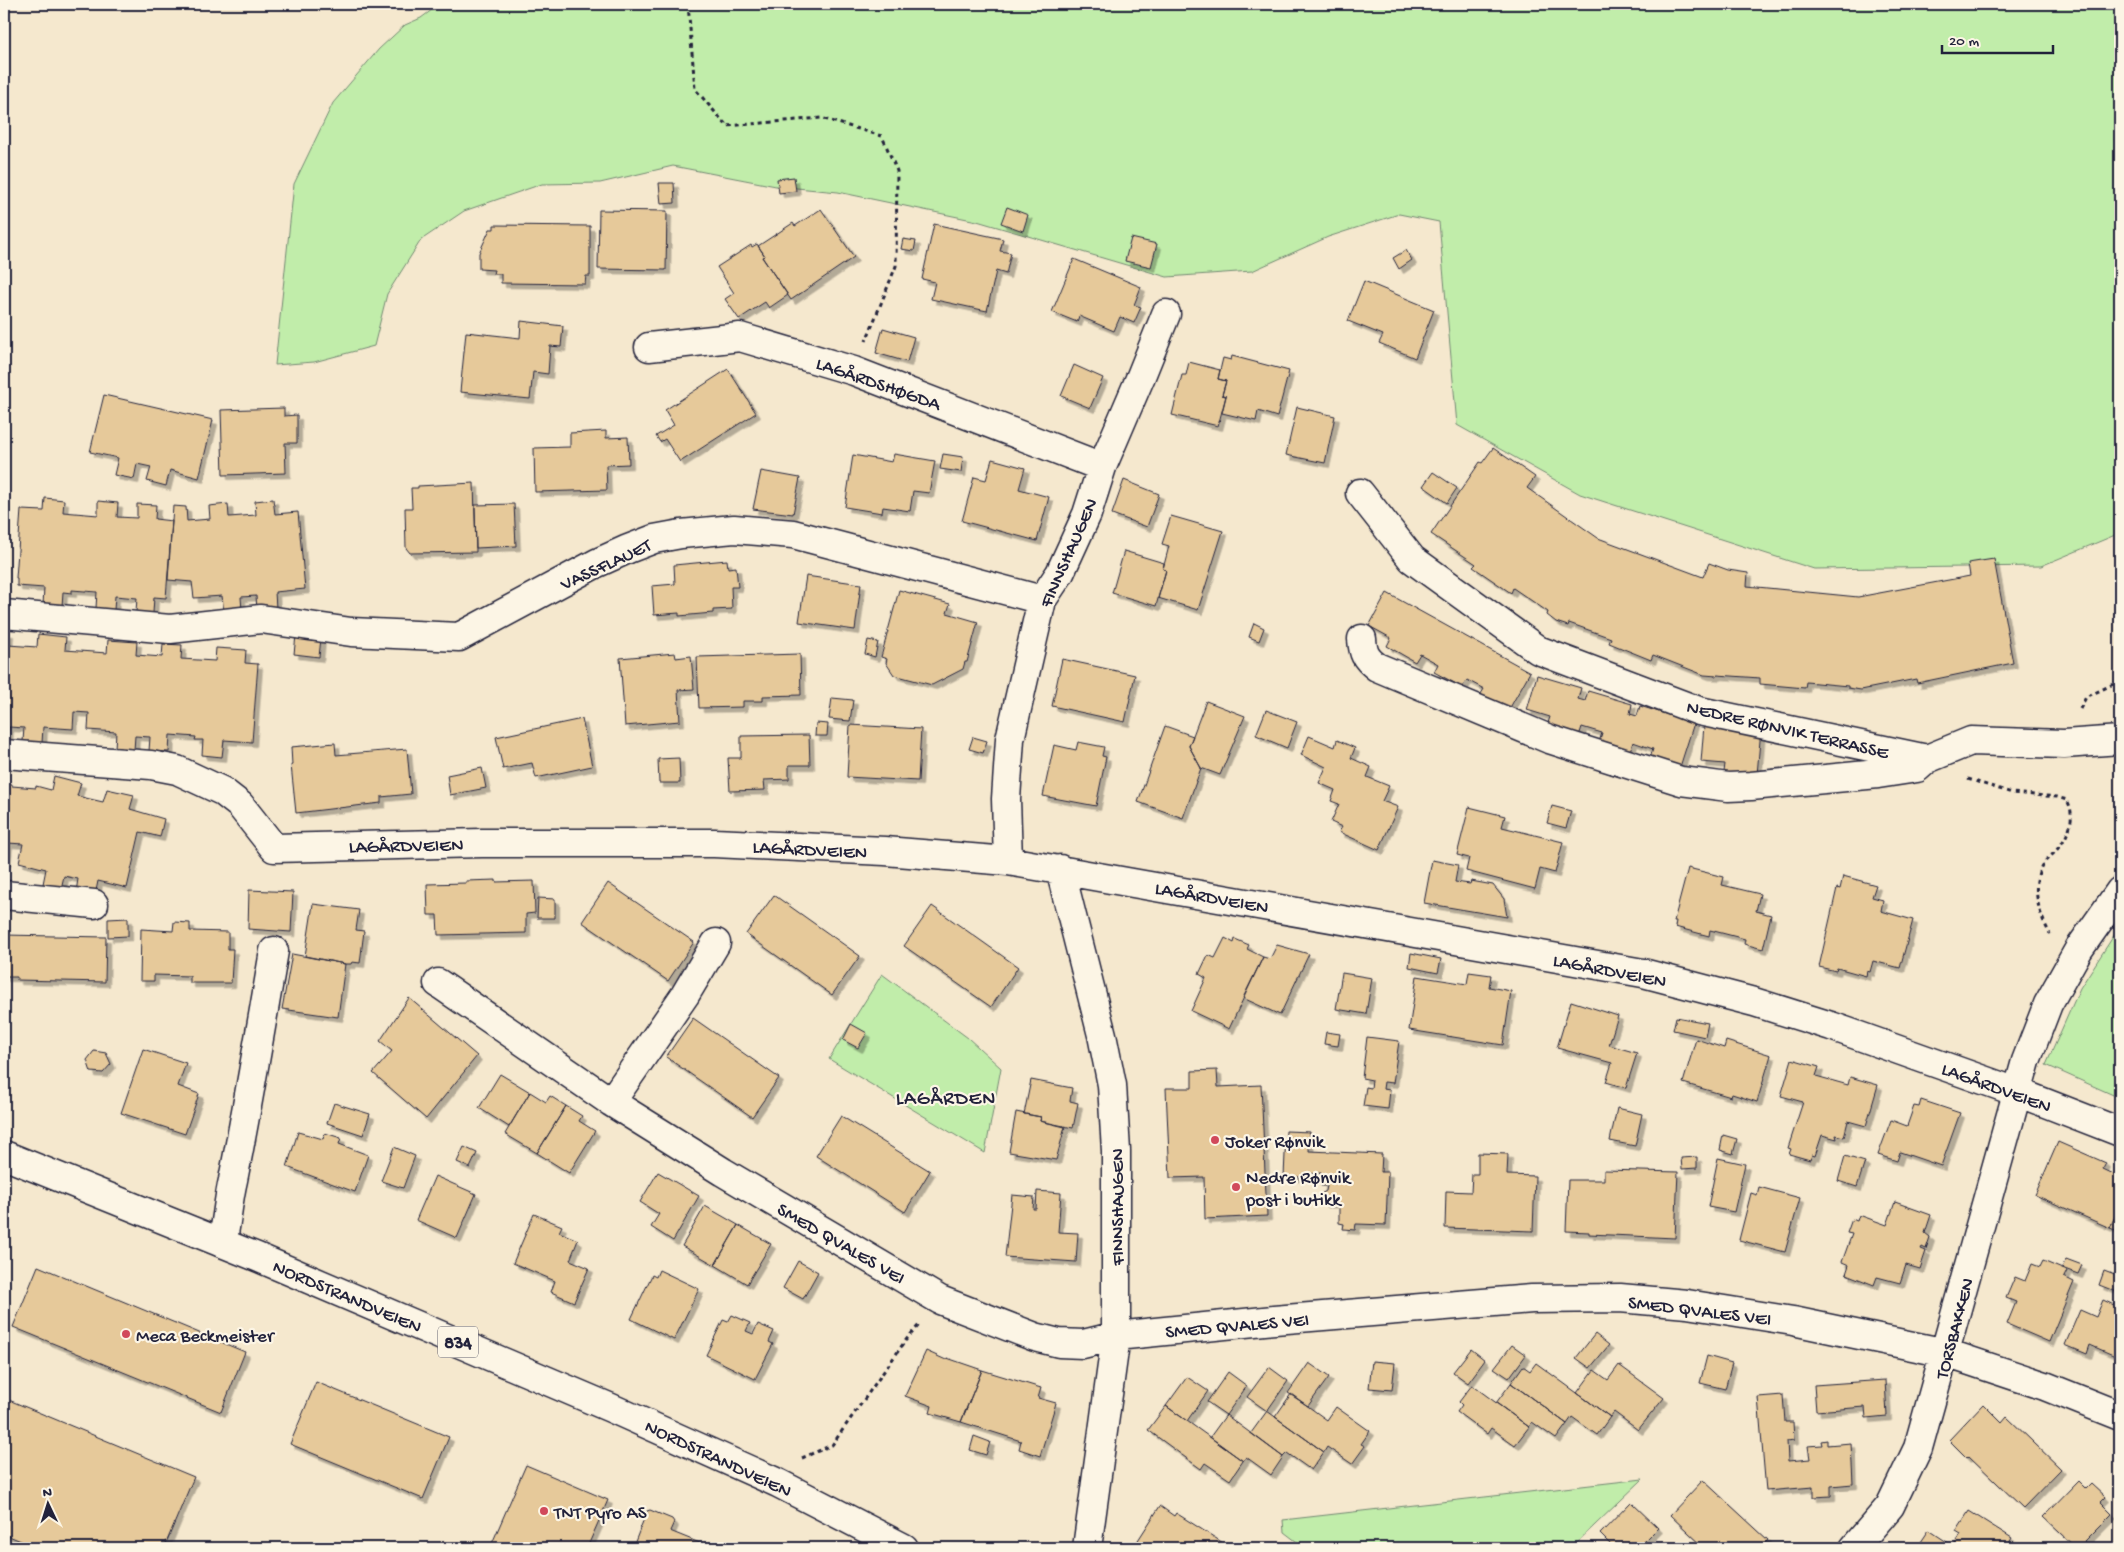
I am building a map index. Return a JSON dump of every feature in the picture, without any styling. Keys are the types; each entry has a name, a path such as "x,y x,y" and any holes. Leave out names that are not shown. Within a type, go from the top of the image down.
{"street":[{"name":"FINNSHAUGEN","path":"1008,861 1006,799 1010,739 1042,600 1060,573 1087,514 1102,467 1142,376 1166,314"},
{"name":"LAGÅRDSHØGDA","path":"649,346 740,337 854,372 1102,467"},
{"name":"NEDRE RØNVIK TERRASSE","path":"1360,493 1412,559 1538,650 1699,711 1927,759"},
{"name":"VASSFLAUET","path":"4,614 170,629 261,619 351,632 459,637 597,563 628,549 654,540 681,534 734,530 793,534 1042,600"},
{"name":"NEDRE RØNVIK TERRASSE","path":"1362,639 1363,653 1368,660 1377,666 1550,739 1681,780 1728,786 1878,774 1917,768 1927,759 1971,741 2064,744 2120,740"},
{"name":"LAGÅRDVEIEN","path":"4,754 151,765 177,770 222,791 240,805 274,848 482,842 714,843 885,851 1008,861 1643,973 1754,1002 1832,1026 2017,1092 2120,1132"},
{"name":"FINNSHAUGEN","path":"1060,869 1102,1035 1112,1085 1116,1151 1116,1336 1087,1548"},
{"name":"TORSBAKKEN","path":"1854,1548 1890,1506 1918,1448 1946,1354 2026,1061 2048,1004 2079,949 2120,891"},
{"path":"4,895 94,904"},
{"path":"610,1102 685,995 716,943"},
{"path":"222,1244 227,1225 232,1185 274,951"},
{"name":"SMED QVALES VEI","path":"438,983 610,1102 723,1172 940,1300 1035,1337 1059,1343 1082,1344 1116,1336 1274,1320 1532,1299 1620,1298 1687,1304 1793,1321 1946,1354 2046,1386 2120,1416"},
{"name":"NORDSTRANDVEIEN","path":"4,1155 222,1244 257,1256 612,1408 778,1482 904,1548"}],"path":[{"path":"688,4 695,89 727,126 822,118 882,136 897,171 896,266 854,372"},
{"path":"1970,781 1996,786 2012,793 2057,797 2067,800 2073,812 2072,821 2063,842 2042,865 2036,893 2039,907 2053,939"},
{"path":"778,1482 799,1459 832,1445 906,1340 940,1300"}],"green space":[{"path":"440,4 2120,4 2120,533 2041,566 1814,569 1580,494 1457,425 1439,222 1399,214 1328,237 1252,271 1167,277 977,221 838,192 776,186 673,166 600,183 542,184 464,211 421,240 387,294 374,346 314,362 275,365 294,184 333,103 379,49 405,25 421,18"},
{"path":"2120,926 2120,1098 2046,1065 2080,988"},
{"path":"882,974 968,1038 1001,1068 985,1153 829,1059"},
{"path":"1643,1479 1571,1548 1305,1548 1284,1532 1283,1520"}],"building":[{"path":"794,177 796,191 779,193 777,179"},
{"path":"659,183 674,183 675,203 661,204"},
{"path":"1007,207 1028,215 1023,231 1001,223"},
{"path":"821,209 854,257 791,300 762,257 765,256 758,246 793,223 795,226"},
{"path":"599,210 667,211 666,270 598,269"},
{"path":"934,224 1003,239 1000,251 1011,253 1006,274 996,271 987,311 931,299 935,282 922,279"},
{"path":"494,225 590,226 590,276 586,276 585,284 501,283 501,274 493,274 494,270 479,269 479,253 490,229 494,229"},
{"path":"1131,238 1157,244 1151,267 1125,261"},
{"path":"903,239 916,241 914,251 901,249"},
{"path":"757,244 765,256 762,257 788,295 769,308 765,302 739,319 725,299 734,293 717,267 751,245 752,247"},
{"path":"1406,250 1412,260 1399,269 1393,258"},
{"path":"1074,259 1141,287 1134,305 1141,307 1134,323 1120,317 1114,331 1079,316 1077,322 1052,312"},
{"path":"1364,281 1434,310 1415,358 1379,343 1383,335 1348,321"},
{"path":"521,321 563,326 561,347 550,346 548,374 533,372 530,399 460,392 466,332 520,338"},
{"path":"883,328 914,337 907,362 876,353"},
{"path":"1232,356 1289,371 1277,417 1258,411 1256,421 1222,413 1226,396 1222,395 1226,381 1218,379 1223,358 1231,360"},
{"path":"1189,362 1220,370 1218,379 1226,381 1222,395 1226,396 1218,426 1172,415 1182,375 1186,375"},
{"path":"1074,365 1103,378 1090,408 1061,396"},
{"path":"728,369 756,413 680,462 665,439 660,442 656,436 674,425 665,410"},
{"path":"104,395 213,420 199,478 170,470 166,486 147,481 151,467 137,464 134,479 114,475 118,458 90,452"},
{"path":"1297,407 1335,416 1325,463 1286,455"},
{"path":"284,408 284,416 297,415 297,443 285,443 286,473 223,475 221,410"},
{"path":"606,431 606,438 628,437 629,464 606,465 607,490 535,492 534,448 570,447 570,433"},
{"path":"1493,448 1535,477 1527,488 1598,538 1703,577 1709,563 1728,570 1748,573 1747,586 1858,597 1970,576 1968,563 1994,559 2013,663 1917,683 1916,679 1861,690 1848,688 1848,686 1806,682 1805,688 1760,684 1760,678 1704,675 1653,655 1651,660 1609,643 1611,638 1569,623 1568,626 1556,622 1547,615 1548,612 1513,588 1511,593 1473,567 1476,564 1431,534 1480,462 1482,463"},
{"path":"894,454 935,461 929,493 913,491 910,511 883,507 882,513 845,507 853,455 892,462"},
{"path":"943,454 963,457 961,472 940,469"},
{"path":"992,459 1025,468 1019,489 1049,497 1037,541 962,521 974,477 986,480"},
{"path":"761,471 800,478 793,514 753,509"},
{"path":"1433,472 1457,488 1447,503 1423,486"},
{"path":"1124,480 1159,494 1147,527 1112,514"},
{"path":"474,483 476,552 410,553 406,548 405,508 412,508 411,488"},
{"path":"45,498 64,500 63,512 98,515 98,501 118,503 117,517 137,518 137,504 156,505 155,519 172,521 166,598 154,597 153,613 136,612 137,598 115,596 114,610 96,608 97,592 72,590 72,593 63,592 62,606 43,605 44,588 17,586 21,510 44,511"},
{"path":"273,499 275,514 298,512 305,589 275,592 276,608 257,610 256,596 241,597 242,611 224,613 222,596 194,598 192,582 168,580 173,506 186,507 187,521 210,519 209,506 228,504 229,517 256,515 255,501"},
{"path":"514,504 516,546 476,548 475,505"},
{"path":"1171,516 1223,531 1198,610 1158,598 1166,570 1163,569 1169,546 1162,544"},
{"path":"1124,551 1164,563 1163,569 1166,570 1156,606 1112,593"},
{"path":"727,560 728,568 736,567 738,587 731,587 732,609 679,616 679,613 654,615 652,586 675,584 674,565"},
{"path":"806,576 861,584 855,630 799,622"},
{"path":"899,590 950,604 947,613 978,622 967,662 965,662 963,669 932,685 894,675 886,663 887,659 881,657"},
{"path":"1387,593 1530,672 1507,713 1479,697 1484,689 1467,680 1462,687 1434,672 1438,664 1420,654 1415,662 1387,646 1391,638 1369,626"},
{"path":"1254,623 1264,628 1259,641 1249,637"},
{"path":"4,632 9,632 8,645 37,647 38,634 66,637 65,650 107,653 108,640 137,642 136,655 162,657 163,644 182,645 181,659 215,661 216,648 246,650 245,663 258,664 252,742 224,740 222,757 202,755 203,740 195,740 196,737 170,735 169,752 149,751 150,737 135,736 134,750 115,748 116,732 88,730 89,713 74,712 73,729 43,727 42,743 23,741 24,728 9,727 8,740 4,740"},
{"path":"296,635 321,638 319,657 294,654"},
{"path":"868,640 878,642 875,657 865,654"},
{"path":"675,653 676,658 691,656 694,689 678,690 680,721 625,726 620,658"},
{"path":"800,654 801,695 763,696 763,701 743,701 743,707 699,708 697,657"},
{"path":"1062,659 1135,675 1125,722 1052,706"},
{"path":"1537,675 1581,688 1578,699 1585,701 1588,691 1632,704 1630,714 1637,716 1640,706 1694,723 1680,767 1650,758 1653,749 1633,742 1630,751 1599,742 1602,733 1582,727 1579,736 1547,726 1550,717 1527,710"},
{"path":"832,698 853,700 850,721 829,719"},
{"path":"1206,701 1245,716 1220,775 1201,768 1189,746"},
{"path":"1266,710 1297,722 1287,748 1256,735"},
{"path":"582,719 592,766 536,778 532,763 503,769 496,737"},
{"path":"816,723 828,724 827,736 815,736"},
{"path":"850,725 921,729 918,781 847,777"},
{"path":"1704,725 1761,729 1757,775 1724,772 1725,764 1701,762"},
{"path":"1165,726 1193,736 1189,746 1201,768 1183,818 1138,802"},
{"path":"809,735 810,765 789,765 789,779 764,780 765,790 730,791 728,758 741,758 741,736"},
{"path":"1309,736 1335,747 1337,740 1355,748 1351,758 1371,767 1367,777 1389,786 1382,801 1398,807 1379,850 1339,832 1342,827 1331,822 1339,804 1331,801 1335,790 1319,783 1326,767 1301,755"},
{"path":"973,737 987,741 983,753 969,749"},
{"path":"1078,742 1104,747 1102,756 1106,757 1096,806 1043,796 1054,745 1076,750"},
{"path":"335,743 336,755 407,749 411,794 381,797 381,803 296,813 291,747"},
{"path":"679,758 680,783 659,783 658,759"},
{"path":"482,768 486,788 450,795 447,775"},
{"path":"54,776 81,783 77,796 103,802 107,789 134,795 130,809 164,819 160,837 140,832 127,888 98,881 95,896 76,892 78,879 64,876 61,889 43,884 46,869 19,862 23,844 8,843 6,862 4,862 4,783 12,784 12,786 36,788 36,786 51,790"},
{"path":"1552,806 1571,811 1566,828 1547,823"},
{"path":"1469,807 1505,816 1502,827 1563,842 1555,873 1540,869 1535,889 1466,871 1469,858 1457,855"},
{"path":"1432,860 1458,865 1455,882 1470,884 1471,881 1493,885 1504,899 1507,917 1424,903"},
{"path":"1688,868 1724,877 1722,885 1760,894 1756,911 1771,915 1763,949 1744,944 1745,939 1710,930 1709,936 1675,927 1676,921 1674,921"},
{"path":"1843,876 1876,885 1872,897 1883,900 1881,911 1913,920 1900,968 1873,961 1870,972 1867,971 1866,976 1837,968 1836,971 1819,967 1837,888 1840,889"},
{"path":"496,880 496,882 534,881 535,913 526,914 526,933 438,935 437,915 428,915 427,884"},
{"path":"608,883 694,942 668,981 582,922"},
{"path":"249,890 293,892 291,932 248,929"},
{"path":"774,895 860,956 832,995 746,934"},
{"path":"538,898 555,899 555,918 537,918"},
{"path":"313,904 359,910 356,930 364,931 360,963 352,962 351,964 345,964 305,956"},
{"path":"932,906 1018,967 991,1007 904,946"},
{"path":"128,918 128,936 108,937 108,919"},
{"path":"174,922 190,923 190,931 228,932 228,949 233,949 231,983 190,983 190,976 154,975 154,981 140,981 141,929 173,931"},
{"path":"4,935 106,937 105,982 17,980 17,977 4,977"},
{"path":"1225,938 1234,943 1235,939 1249,945 1247,949 1263,957 1229,1029 1191,1011 1206,978 1199,974 1208,955 1215,958"},
{"path":"1277,945 1309,954 1280,1015 1243,998 1263,957 1270,959"},
{"path":"1411,953 1441,959 1438,973 1409,967"},
{"path":"292,954 345,964 338,1017 282,1009"},
{"path":"1469,972 1491,975 1489,987 1511,991 1503,1045 1409,1030 1417,976 1467,984"},
{"path":"1342,973 1372,978 1366,1014 1336,1009"},
{"path":"409,998 477,1056 426,1119 373,1073 392,1051 380,1041"},
{"path":"1571,1001 1618,1016 1609,1045 1637,1053 1626,1088 1606,1082 1612,1063 1557,1048"},
{"path":"1676,1017 1708,1023 1705,1037 1673,1030"},
{"path":"693,1018 779,1078 752,1117 666,1057"},
{"path":"851,1024 867,1033 858,1048 843,1040"},
{"path":"1326,1032 1340,1034 1338,1046 1324,1044"},
{"path":"1367,1037 1399,1041 1393,1083 1384,1082 1383,1089 1390,1090 1388,1109 1363,1106 1366,1087 1371,1088 1372,1080 1362,1078"},
{"path":"1696,1039 1724,1048 1726,1041 1771,1055 1757,1102 1732,1094 1731,1097 1683,1083"},
{"path":"143,1049 186,1063 178,1086 199,1094 185,1134 121,1113"},
{"path":"94,1051 106,1053 111,1064 103,1073 91,1072 87,1060"},
{"path":"1792,1059 1819,1067 1816,1076 1848,1085 1850,1077 1878,1085 1866,1126 1848,1121 1844,1137 1836,1135 1837,1139 1822,1135 1815,1156 1812,1155 1810,1160 1789,1154 1791,1149 1788,1148 1803,1102 1781,1096"},
{"path":"1217,1070 1218,1087 1261,1085 1267,1216 1205,1219 1204,1177 1170,1178 1166,1088 1192,1088 1192,1071"},
{"path":"500,1074 530,1092 509,1127 479,1108"},
{"path":"1031,1080 1072,1088 1070,1101 1078,1103 1073,1128 1040,1121 1041,1117 1024,1114"},
{"path":"530,1092 546,1102 550,1096 566,1106 537,1153 505,1134"},
{"path":"1921,1100 1960,1113 1941,1166 1900,1152 1897,1161 1878,1155 1891,1120 1907,1126 1914,1106 1919,1107"},
{"path":"334,1103 370,1114 363,1135 327,1123"},
{"path":"566,1106 582,1116 579,1121 595,1131 569,1173 537,1153"},
{"path":"1617,1108 1642,1114 1635,1146 1610,1141"},
{"path":"1016,1112 1041,1117 1040,1121 1065,1127 1056,1160 1009,1152"},
{"path":"841,1116 930,1171 905,1212 816,1156"},
{"path":"1286,1131 1310,1132 1309,1151 1382,1154 1381,1172 1388,1172 1386,1225 1356,1224 1355,1230 1343,1229 1344,1224 1339,1223 1339,1204 1323,1203 1319,1195 1326,1191 1327,1186 1321,1186 1321,1173 1309,1174 1309,1177 1284,1177"},
{"path":"298,1132 323,1139 325,1133 341,1138 339,1144 368,1155 355,1192 287,1167"},
{"path":"1723,1135 1737,1139 1733,1154 1720,1150"},
{"path":"2058,1142 2106,1163 2103,1169 2120,1177 2120,1205 2110,1228 2035,1195"},
{"path":"394,1147 415,1156 403,1188 381,1181"},
{"path":"464,1147 477,1153 470,1168 457,1162"},
{"path":"1478,1153 1508,1154 1507,1175 1535,1176 1533,1231 1445,1228 1446,1191 1471,1192 1472,1174 1478,1174"},
{"path":"1845,1156 1865,1162 1857,1187 1838,1181"},
{"path":"1697,1157 1697,1168 1682,1169 1681,1158"},
{"path":"1718,1158 1745,1164 1734,1212 1708,1207"},
{"path":"1604,1170 1678,1172 1675,1238 1589,1234 1589,1232 1566,1231 1568,1180 1604,1180"},
{"path":"658,1172 699,1196 673,1241 651,1227 659,1214 640,1202"},
{"path":"435,1176 476,1194 457,1238 416,1220"},
{"path":"1759,1187 1800,1198 1785,1252 1739,1240 1751,1193 1757,1195"},
{"path":"1037,1191 1061,1193 1058,1232 1078,1233 1076,1262 1005,1257 1012,1195 1034,1197 1033,1209 1036,1209"},
{"path":"1895,1202 1931,1215 1925,1233 1930,1237 1926,1249 1922,1247 1921,1249 1926,1251 1920,1269 1906,1265 1900,1283 1877,1277 1874,1285 1846,1274 1849,1265 1842,1262 1852,1234 1847,1233 1852,1219 1857,1221 1859,1215 1887,1225"},
{"path":"2120,1205 2120,1232 2110,1228"},
{"path":"705,1206 738,1225 715,1265 682,1246"},
{"path":"534,1214 562,1226 559,1232 578,1240 570,1260 589,1268 574,1302 551,1292 555,1281 513,1263"},
{"path":"738,1225 771,1244 747,1284 715,1265"},
{"path":"2066,1259 2082,1265 2078,1274 2062,1268"},
{"path":"798,1261 818,1272 803,1299 783,1288"},
{"path":"2043,1261 2067,1271 2064,1277 2074,1282 2049,1342 2007,1324 2016,1302 2006,1298 2015,1277 2025,1281 2032,1264 2040,1267"},
{"path":"38,1266 245,1352 221,1412 13,1327"},
{"path":"659,1270 699,1289 674,1340 631,1319 652,1275 656,1277"},
{"path":"2104,1271 2120,1277 2117,1292 2099,1285"},
{"path":"2117,1299 2120,1301 2120,1358 2090,1345 2087,1354 2065,1345 2080,1310 2096,1317 2103,1300 2114,1305"},
{"path":"732,1315 750,1323 746,1331 753,1334 758,1324 774,1331 769,1342 773,1344 755,1379 706,1355 723,1320 728,1322"},
{"path":"1595,1334 1609,1345 1590,1368 1576,1358"},
{"path":"1512,1345 1526,1355 1509,1378 1494,1368"},
{"path":"1471,1349 1485,1360 1468,1383 1453,1372"},
{"path":"926,1351 946,1360 947,1358 982,1370 961,1422 930,1413 932,1406 905,1396"},
{"path":"1707,1356 1732,1363 1725,1389 1700,1383"},
{"path":"1372,1361 1395,1363 1392,1390 1369,1388"},
{"path":"1309,1363 1329,1377 1308,1406 1288,1393"},
{"path":"1536,1363 1610,1417 1597,1435 1572,1417 1567,1424 1511,1383 1523,1366 1530,1371"},
{"path":"1619,1365 1664,1398 1638,1430 1614,1412 1610,1417 1577,1393 1594,1370 1608,1380"},
{"path":"1269,1367 1288,1381 1267,1411 1247,1397"},
{"path":"982,1370 1041,1388 1038,1398 1056,1403 1040,1456 1019,1449 1021,1441 961,1422"},
{"path":"1228,1372 1247,1386 1226,1415 1207,1402"},
{"path":"1187,1377 1208,1391 1187,1421 1166,1406"},
{"path":"1885,1380 1887,1416 1866,1418 1865,1407 1816,1411 1814,1385"},
{"path":"316,1382 449,1437 423,1499 290,1444"},
{"path":"1511,1383 1567,1424 1556,1439 1532,1422 1529,1427 1496,1403"},
{"path":"1472,1385 1529,1427 1515,1445 1491,1428 1487,1434 1457,1412 1462,1405 1459,1402"},
{"path":"1291,1394 1327,1420 1336,1407 1370,1431 1361,1444 1365,1446 1352,1464 1327,1447 1324,1452 1275,1417"},
{"path":"1783,1395 1785,1422 1793,1422 1794,1440 1787,1441 1788,1461 1810,1459 1808,1446 1822,1445 1821,1441 1827,1440 1827,1445 1851,1443 1853,1484 1831,1486 1831,1496 1813,1497 1813,1487 1766,1491 1758,1397"},
{"path":"4,1398 194,1477 164,1548 38,1548 4,1534"},
{"path":"1983,1404 2002,1423 2007,1417 2061,1469 2023,1508 1969,1456 1967,1458 1949,1440"},
{"path":"1166,1406 1243,1461 1230,1480 1205,1463 1201,1469 1148,1430"},
{"path":"1267,1411 1324,1452 1311,1470 1287,1453 1283,1457 1251,1433"},
{"path":"1226,1415 1283,1457 1271,1475 1246,1457 1243,1461 1210,1437"},
{"path":"974,1436 990,1442 986,1455 970,1450"},
{"path":"526,1465 608,1500 587,1548 490,1548"},
{"path":"1703,1480 1768,1540 1760,1548 1705,1548 1670,1515"},
{"path":"2078,1481 2086,1489 2091,1484 2105,1497 2100,1502 2112,1514 2076,1548 2043,1517"},
{"path":"1631,1502 1658,1528 1638,1548 1614,1548 1600,1534"},
{"path":"1160,1506 1174,1516 1176,1513 1231,1548 1133,1548"},
{"path":"650,1510 672,1519 674,1522 670,1531 712,1548 633,1547 647,1511"},
{"path":"1969,1511 2012,1538 2006,1548 1917,1548 1929,1530 1953,1546 1961,1534 1956,1531"}],"place":[{"name":"Joker Rønvik","path":"1215,1140"},
{"name":"Nedre Rønvik post i butikk","path":"1236,1187"},
{"name":"Meca Beckmeister","path":"126,1334"},
{"name":"TNT Pyro AS","path":"544,1511"}],"district":[{"name":"LAGÅRDEN","path":"946,1097"}]}
